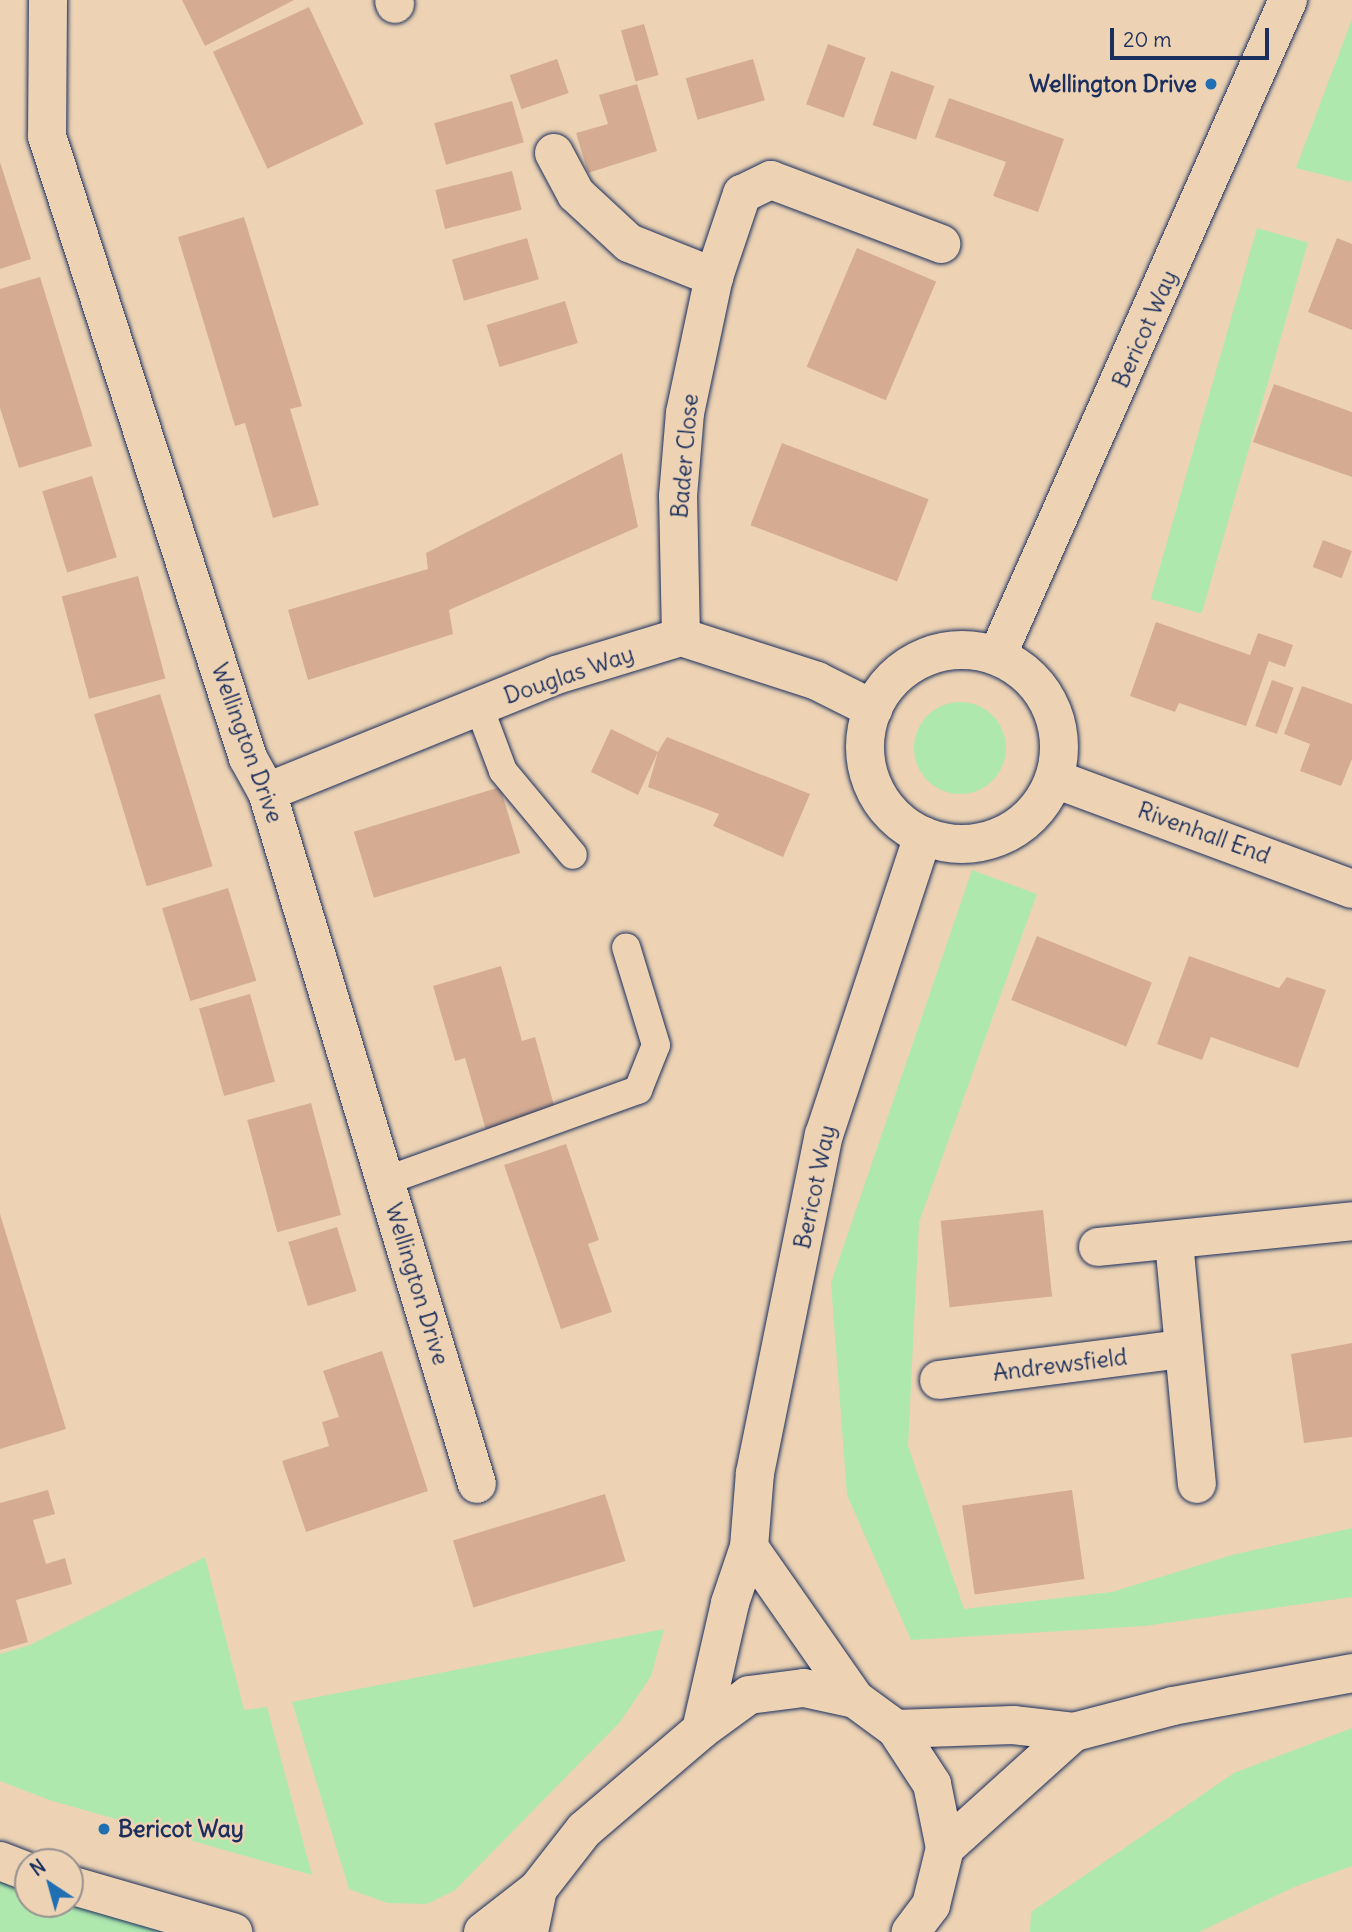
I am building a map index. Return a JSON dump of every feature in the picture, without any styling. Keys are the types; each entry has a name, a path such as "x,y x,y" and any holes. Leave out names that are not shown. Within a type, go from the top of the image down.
{"street":[{"name":"Wellington Drive","path":"48,0 47,136 248,758 267,792 477,1484"},
{"name":"Bericot Way","path":"997,656 1288,0"},
{"path":"554,153 576,194 629,243 714,277"},
{"name":"Bader Close","path":"681,637 678,496 684,413 714,277 742,194 771,180 941,244"},
{"name":"Douglas Way","path":"267,792 556,676 681,637"},
{"path":"681,637 817,681 873,709"},
{"path":"968,650 997,656 1023,670 1047,702 1056,720 1059,749 1055,779 1039,807 1015,828 986,842 954,844 923,836 897,819 878,796 867,769 866,738 873,709 896,678 938,653 968,650"},
{"name":"Rivenhall End","path":"1055,779 1352,889"},
{"name":"Bericot Way","path":"701,1730 730,1603 748,1547 755,1473 824,1135 923,836"},
{"path":"1098,1247 1352,1221"},
{"path":"1174,1241 1181,1349 1197,1484"},
{"name":"Andrewsfield","path":"939,1380 1181,1349"},
{"path":"748,1547 855,1699 896,1729 932,1784 945,1848 931,1905 911,1932"},
{"path":"896,1729 1013,1725 1074,1732 1173,1706 1352,1672"},
{"path":"483,1932 538,1889 584,1830 701,1730 749,1695 804,1688 855,1699"},
{"path":"945,1848 1074,1732"},
{"path":"84,1889 233,1932"},
{"path":"529,1932 538,1889"}],"lane":[{"path":"479,707 503,771 573,855"},
{"path":"385,1181 638,1090 656,1045 626,947"}],"green space":[{"path":"1352,19 1352,178 1351,182 1296,168"},
{"path":"1257,228 1308,243 1202,614 1151,599"},
{"path":"951,702 969,702 986,709 999,722 1006,739 1006,757 999,774 986,787 969,794 951,794 934,787 921,774 914,757 914,739 921,722 934,709"},
{"path":"972,870 1037,894 919,1222 908,1446 964,1609 1112,1592 1232,1555 1352,1528 1352,1597 1144,1626 911,1640 847,1495 831,1283"},
{"path":"205,1557 244,1710 267,1707 312,1875 49,1800 0,1781 0,1654 30,1645"},
{"path":"664,1629 651,1676 620,1722 455,1890 427,1904 387,1903 349,1889 292,1702"},
{"path":"1352,1728 1352,1866 1294,1887 1199,1932 1030,1932 1031,1912 1234,1773"},
{"path":"0,1861 14,1866 14,1918 84,1918 84,1906 233,1932 0,1932"}],"building":[{"path":"182,0 294,0 205,46"},
{"path":"309,7 364,124 267,169 213,52"},
{"path":"644,24 659,75 636,82 621,31"},
{"path":"828,44 866,58 844,118 806,104"},
{"path":"557,59 569,93 521,109 510,75"},
{"path":"753,59 765,100 698,120 686,78"},
{"path":"891,71 934,86 916,140 872,125"},
{"path":"637,84 657,151 588,173 576,133 608,124 599,95"},
{"path":"949,98 1064,139 1038,212 993,196 1006,162 935,137"},
{"path":"512,101 524,142 446,165 434,123"},
{"path":"0,162 31,259 0,269"},
{"path":"512,171 522,210 445,229 435,190"},
{"path":"244,217 302,406 290,409 319,505 273,518 245,423 235,426 178,237"},
{"path":"527,238 539,279 464,301 452,259"},
{"path":"1337,238 1352,244 1352,330 1308,312"},
{"path":"857,248 936,282 886,400 807,367"},
{"path":"40,277 92,446 19,468 0,408 0,289"},
{"path":"565,301 578,343 499,367 487,325"},
{"path":"1274,384 1352,412 1352,477 1253,442"},
{"path":"782,443 929,499 897,581 750,525"},
{"path":"622,453 638,527 449,610 453,634 308,680 288,610 428,569 426,553"},
{"path":"92,476 117,557 67,572 42,491"},
{"path":"1323,540 1352,551 1342,578 1313,567"},
{"path":"138,576 165,678 89,699 62,596"},
{"path":"1156,622 1250,655 1258,633 1293,645 1285,667 1269,661 1246,726 1179,703 1175,712 1130,696"},
{"path":"1272,680 1294,688 1277,734 1255,726"},
{"path":"1302,686 1352,704 1352,759 1341,786 1300,771 1310,744 1284,734"},
{"path":"160,694 213,866 147,886 94,714"},
{"path":"611,729 658,752 638,795 591,772"},
{"path":"667,737 810,794 783,857 713,826 719,814 648,787 658,752"},
{"path":"500,787 520,853 374,898 354,832"},
{"path":"228,888 256,981 190,1001 162,908"},
{"path":"1037,936 1152,982 1126,1046 1011,1000"},
{"path":"1189,956 1279,988 1287,977 1326,990 1298,1068 1211,1037 1202,1060 1157,1044"},
{"path":"501,966 522,1041 535,1037 555,1109 486,1130 465,1058 455,1061 433,986"},
{"path":"250,994 275,1081 224,1096 199,1009"},
{"path":"311,1103 341,1215 277,1232 247,1120"},
{"path":"566,1144 599,1240 588,1244 612,1312 561,1329 504,1165"},
{"path":"1043,1210 1052,1297 950,1307 941,1221"},
{"path":"0,1214 66,1429 0,1449"},
{"path":"337,1227 357,1291 308,1306 288,1242"},
{"path":"1352,1343 1352,1437 1304,1443 1291,1354"},
{"path":"382,1351 428,1491 306,1532 282,1461 329,1446 322,1422 339,1417 323,1371"},
{"path":"48,1490 55,1514 33,1520 46,1564 65,1558 72,1584 16,1600 28,1642 0,1650 0,1503"},
{"path":"1072,1490 1085,1579 975,1595 962,1505"},
{"path":"605,1494 625,1561 473,1607 453,1540"}],"place":[{"name":"Wellington Drive","path":"1211,84"},
{"name":"Bericot Way","path":"104,1829"}]}
